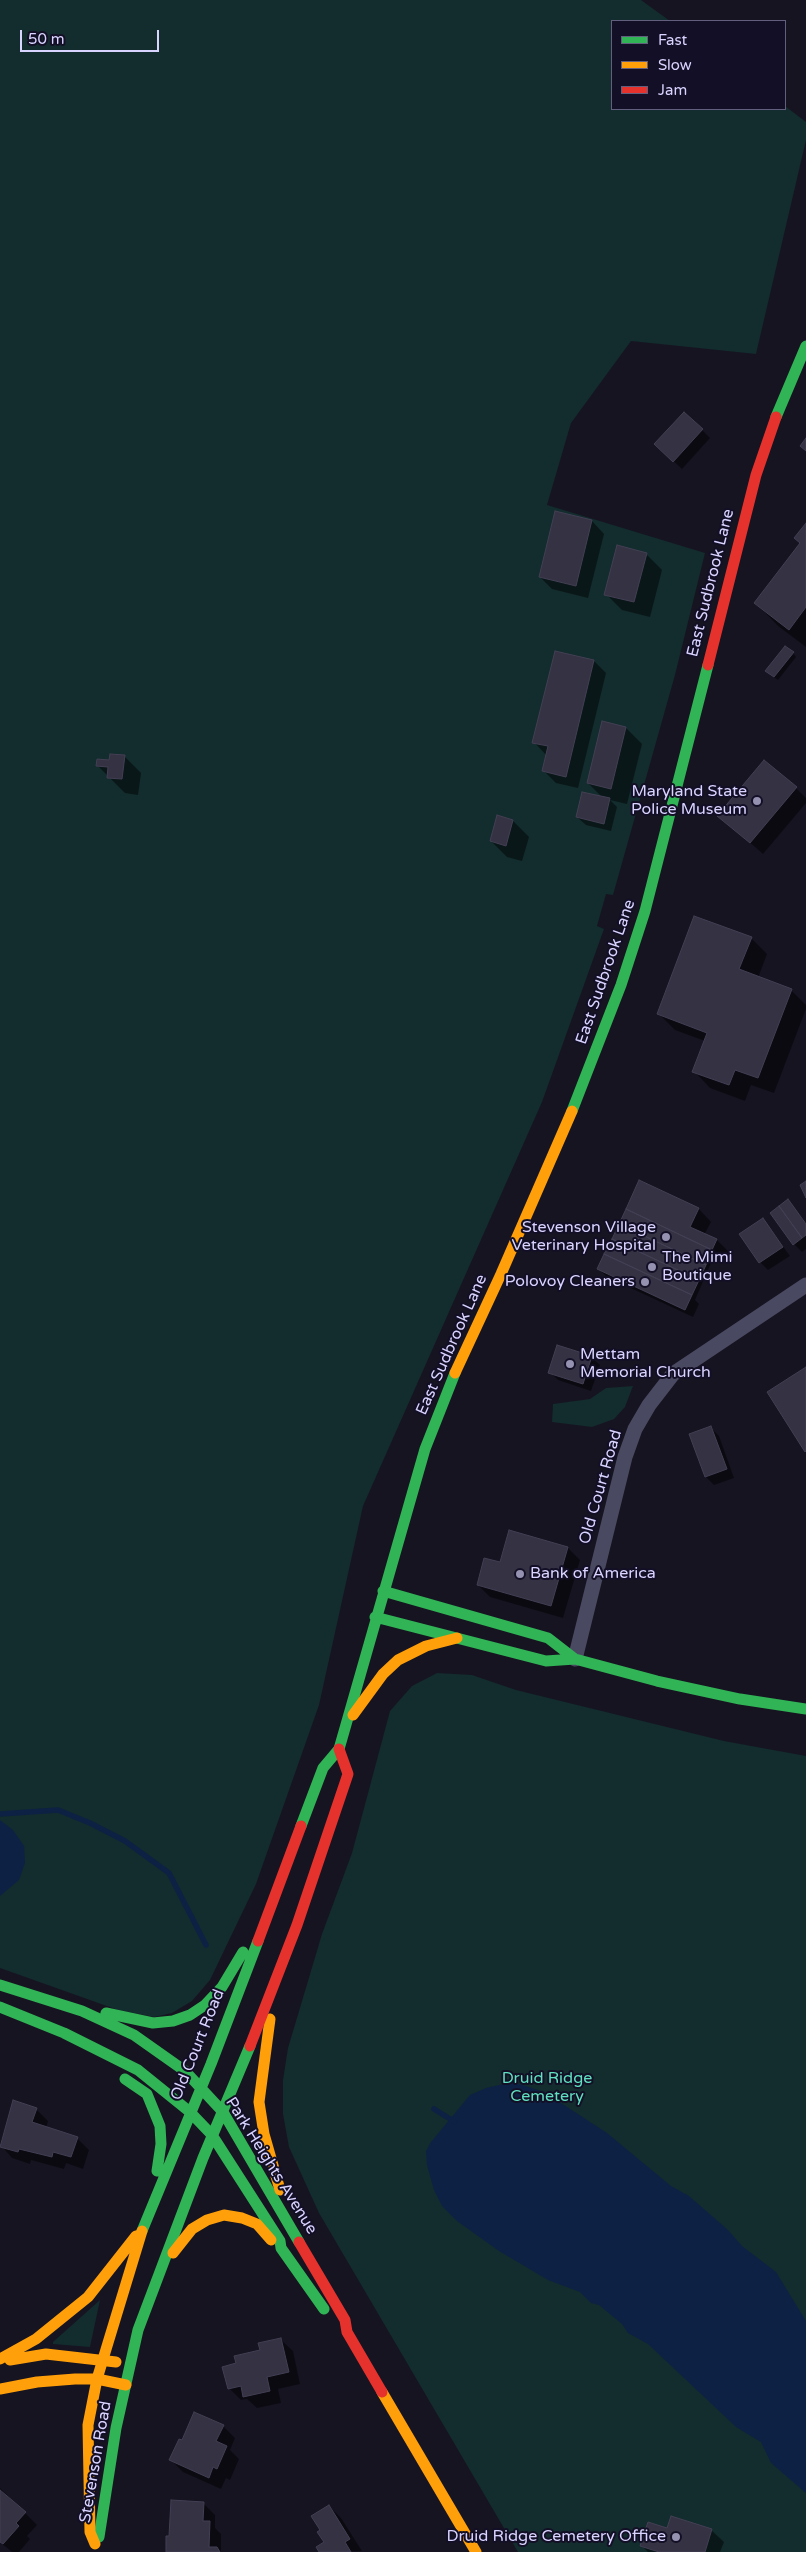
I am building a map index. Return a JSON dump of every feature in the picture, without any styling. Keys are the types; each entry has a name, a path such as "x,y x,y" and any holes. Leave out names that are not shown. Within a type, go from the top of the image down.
{"main road":[{"name":"East Sudbrook Lane","path":"383,1591 429,1440 465,1348 501,1274 581,1090 622,985 645,912 756,475 782,401 806,346"},
{"name":"Old Court Road","path":"97,2380 142,2231 201,2088 324,1768 339,1749 383,1591"},
{"path":"383,1591 548,1638 575,1659"},
{"path":"375,1617 459,1637 546,1661 575,1659 656,1681 740,1699 806,1709"},
{"path":"345,1726 383,1674 398,1660 426,1646 459,1637"},
{"path":"0,2389 37,2382 97,2380 126,2385 138,2330 161,2266 212,2135 276,1980 348,1774 339,1749"},
{"path":"82,2011 90,2010 153,2023 173,2021 190,2015 205,2005 222,1987 262,1921 266,1919"},
{"path":"276,1980 259,2102 272,2165 295,2233"},
{"name":"Park Heights Avenue","path":"0,1985 82,2011 134,2035 185,2071 223,2112 345,2320 347,2332 476,2552"},
{"name":"Park Heights Avenue","path":"0,2007 85,2044 138,2070 190,2112 212,2135 280,2241 281,2248 336,2326 347,2332"},
{"path":"85,2044 89,2054 147,2094 160,2126 161,2144 154,2201"},
{"path":"161,2266 192,2229 207,2220 224,2215 242,2218 258,2224 281,2248"},
{"path":"0,2361 36,2339 88,2297 142,2231"},
{"path":"0,2361 46,2354 103,2359 131,2364"},
{"name":"Stevenson Road","path":"95,2548 90,2532 88,2424 97,2380"},
{"name":"Stevenson Road","path":"95,2548 101,2532 116,2428 126,2385"}],"street":[{"name":"Old Court Road","path":"575,1659 625,1457 635,1429 649,1405 673,1374 806,1285"}],"green space":[{"path":"0,0 641,0 669,20 611,20 611,110 786,110 786,107 806,122 806,140 756,354 631,341 571,423 547,505 705,553 675,675 613,895 606,894 597,926 604,929 542,1102 363,1506 319,1705 256,1884 210,1980 192,2001 172,2013 154,2017 118,2010 0,1968"},
{"path":"633,1386 625,1407 614,1419 592,1427 552,1422 553,1404 590,1399 606,1388"},
{"name":"Druid Ridge Cemetery","path":"437,1673 472,1675 516,1690 724,1741 806,1756 806,2552 518,2552 319,2213 289,2147 283,2114 283,2080 288,2048 322,1934 352,1853 390,1711 412,1686"},
{"path":"100,2300 90,2347 53,2344 53,2342"}],"water":[{"path":"0,1820 13,1830 24,1846 25,1863 19,1880 0,1896"},
{"path":"513,2082 544,2092 607,2133 671,2186 689,2196 728,2230 742,2246 776,2272 806,2321 806,2493 771,2463 761,2442 736,2427 648,2344 628,2333 622,2324 599,2305 591,2303 580,2292 548,2280 499,2251 457,2221 442,2206 434,2190 427,2165 426,2151 431,2142 470,2095 486,2088"}],"building":[{"path":"684,412 703,429 673,462 654,444"},
{"path":"806,438 806,451 800,446"},
{"path":"555,511 592,520 576,586 539,577"},
{"path":"806,523 806,607 789,630 754,603 800,543 794,538"},
{"path":"617,545 647,553 634,602 604,595"},
{"path":"785,646 794,652 774,677 765,671"},
{"path":"555,651 594,660 566,777 542,771 548,746 532,743"},
{"path":"602,721 626,727 611,789 587,783"},
{"path":"110,754 125,755 122,779 107,778 108,767 96,766 97,759 109,760"},
{"name":"Maryland State Police Museum","path":"764,760 797,787 750,843 717,816"},
{"path":"582,792 610,798 604,824 576,817"},
{"path":"497,815 513,820 506,846 490,841"},
{"path":"694,916 752,937 739,969 792,989 758,1078 735,1070 729,1085 692,1072 707,1033 657,1014"},
{"path":"639,1180 699,1208 690,1227 717,1239 712,1250 626,1209"},
{"path":"806,1181 806,1198 800,1185"},
{"path":"788,1199 806,1224 806,1235 802,1238 779,1206"},
{"path":"779,1206 802,1238 793,1245 770,1213"},
{"name":"Stevenson Village Veterinary Hospital","path":"626,1209 712,1250 706,1265 619,1224"},
{"path":"763,1218 783,1247 759,1263 739,1234"},
{"path":"619,1224 706,1265 699,1280 612,1239"},
{"name":"The Mimi Boutique","path":"612,1239 699,1280 692,1295 604,1254"},
{"name":"Polovoy Cleaners","path":"604,1254 692,1295 685,1310 597,1269"},
{"name":"Mettam Memorial Church","path":"557,1345 592,1356 583,1384 548,1373"},
{"path":"806,1367 806,1451 805,1452 767,1392"},
{"path":"711,1426 727,1469 705,1477 689,1434"},
{"name":"Bank of America","path":"509,1530 568,1547 551,1606 477,1585 484,1558 500,1562"},
{"path":"13,2100 37,2108 32,2122 78,2137 71,2157 53,2152 52,2157 19,2149 18,2152 0,2147"},
{"path":"281,2338 289,2372 267,2377 270,2391 243,2397 241,2386 228,2389 222,2367 236,2363 234,2356 260,2350 258,2343"},
{"path":"194,2412 224,2425 216,2441 227,2446 217,2469 213,2467 209,2478 169,2460 179,2439 182,2440"},
{"path":"0,2490 26,2512 16,2523 19,2526 3,2544 0,2542"},
{"path":"171,2500 204,2502 203,2521 210,2521 209,2547 217,2547 220,2552 166,2552 166,2536 169,2536"},
{"path":"329,2505 350,2539 345,2542 351,2552 319,2552 316,2547 324,2542 317,2532 320,2530 311,2516"},
{"name":"Druid Ridge Cemetery Office","path":"671,2516 712,2529 705,2552 659,2552 640,2546 648,2522 667,2528"}],"waterway":[{"path":"0,1814 58,1810 90,1823 125,1841 169,1873 206,1945"},
{"path":"434,2109 455,2122"}],"traffic: fast":[{"path":"776,417 806,346"},
{"path":"572,1111 621,985 645,911 708,665"},
{"path":"301,1826 323,1768 339,1749 425,1449 455,1373"},
{"path":"383,1591 548,1638 575,1659"},
{"path":"375,1617 546,1661 575,1659 657,1681 740,1699 806,1709"},
{"path":"142,2231 211,2064 258,1941"},
{"path":"106,2013 153,2023 173,2021 190,2015 205,2005 222,1987 243,1952"},
{"path":"0,1985 82,2011 134,2035 185,2071 223,2112 299,2242"},
{"path":"0,2007 64,2033 138,2070 190,2112 212,2135 280,2241 281,2248 324,2309"},
{"path":"99,2537 116,2428 138,2330 203,2158 250,2046"},
{"path":"125,2079 147,2094 160,2126 161,2144 157,2171"}],"traffic: slow":[{"path":"455,1373 501,1274 572,1111"},
{"path":"353,1715 383,1674 398,1660 426,1646 457,1638"},
{"path":"270,2019 259,2102 264,2134 280,2190"},
{"path":"173,2253 192,2229 207,2220 224,2215 242,2218 257,2224 271,2240"},
{"path":"95,2544 90,2532 88,2425 97,2379 142,2231"},
{"path":"0,2359 36,2339 88,2297 136,2236"},
{"path":"10,2360 46,2354 116,2362"},
{"path":"0,2389 37,2382 75,2379 97,2379 126,2385"},
{"path":"382,2392 476,2552"}],"traffic: jam":[{"path":"708,665 756,475 776,417"},
{"path":"250,2046 297,1925 348,1774 339,1749"},
{"path":"258,1941 301,1826"},
{"path":"299,2242 345,2320 347,2332 382,2392"}],"place":[{"name":"Maryland State Police Museum","path":"757,801"},
{"name":"Stevenson Village Veterinary Hospital","path":"666,1237"},
{"name":"The Mimi Boutique","path":"652,1267"},
{"name":"Polovoy Cleaners","path":"645,1282"},
{"name":"Mettam Memorial Church","path":"570,1364"},
{"name":"Bank of America","path":"520,1574"},
{"name":"Druid Ridge Cemetery Office","path":"676,2537"}]}
